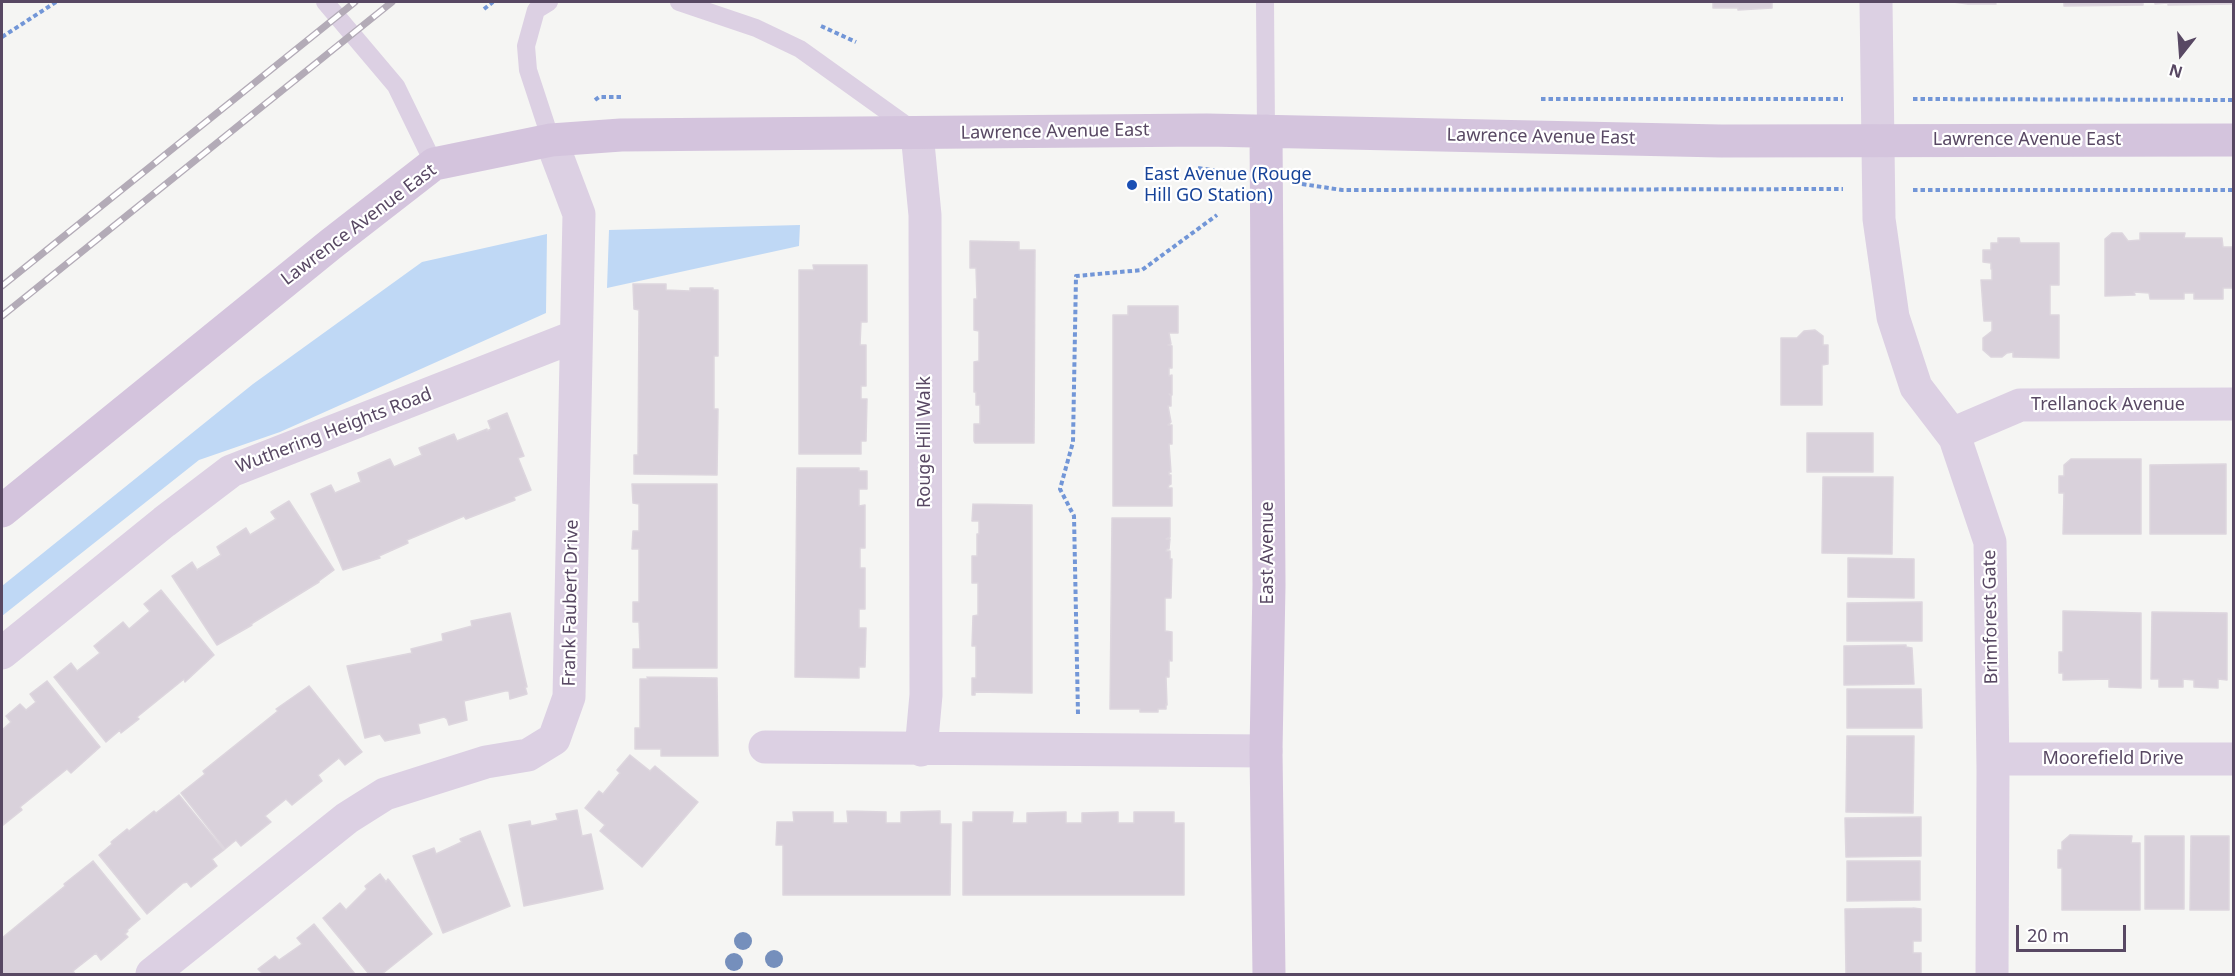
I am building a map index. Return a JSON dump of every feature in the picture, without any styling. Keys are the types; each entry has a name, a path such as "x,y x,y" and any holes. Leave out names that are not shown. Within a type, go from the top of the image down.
{"street":[{"name":"Brimforest Gate","path":"1876,2 1879,219 1893,316 1916,387 1952,434 1990,542 1993,759 1992,975"},
{"name":"Lawrence Avenue East","path":"2,511 331,244 434,164 551,140 621,135 1266,131 1635,139 2234,140"},
{"name":"East Avenue","path":"1266,131 1269,585 1266,752 1269,975"},
{"name":"Rouge Hill Walk","path":"917,133 925,215 926,695 921,750"},
{"name":"Frank Faubert Drive","path":"152,975 347,818 385,794 486,762 528,755 554,740 569,697 579,214 551,140"},
{"name":"Wuthering Heights Road","path":"2,653 231,471 576,336"},
{"name":"Trellanock Avenue","path":"1952,434 2020,405 2234,404"},
{"path":"765,747 1266,752"},
{"name":"Moorefield Drive","path":"1993,759 2234,759"}],"lane":[{"path":"325,2 396,86 434,164"},
{"path":"549,2 536,10 526,46 528,70 551,140"},
{"path":"680,2 756,28 800,49 917,133"},
{"path":"1265,2 1266,131"}],"path":[{"path":"2,37 56,2"},
{"path":"484,9 493,2"},
{"path":"1529,99 1807,99"},
{"path":"1945,99 2234,100"},
{"path":"1342,189 1821,189"},
{"path":"1946,190 2234,190"},
{"path":"1079,750 1074,516 1060,489 1073,442 1076,276 1142,270 1217,215"}],"shaded area":[{"path":"800,225 799,246 607,288 609,230"},
{"path":"547,234 546,313 280,432 199,460 2,616 2,586 253,384 422,262"}],"building":[{"path":"1713,2 1772,2 1772,8 1738,10 1738,8 1713,8"},
{"path":"1953,2 1995,2 1996,4 1968,4"},
{"path":"2064,2 2143,2 2143,5 2064,6"},
{"path":"2155,2 2233,2 2233,4 2168,5 2168,3 2155,4"},
{"path":"2112,233 2122,233 2128,241 2140,240 2140,233 2185,233 2184,238 2222,238 2223,247 2234,247 2234,288 2223,288 2223,299 2194,299 2194,293 2184,293 2184,299 2150,299 2149,293 2134,292 2135,295 2105,296 2105,239"},
{"path":"1998,238 2019,238 2020,243 2059,243 2059,285 2050,285 2050,315 2059,315 2059,358 2013,357 2013,352 2002,357 1991,357 1983,350 1983,338 1992,331 1992,321 1984,321 1981,280 1992,280 1992,269 1991,263 1983,262 1983,250 1991,250 1991,243 1998,243"},
{"path":"970,241 1019,242 1019,250 1035,250 1034,443 975,443 974,441 974,424 980,424 980,405 976,405 976,392 974,392 974,362 979,361 979,331 974,330 974,299 977,299 976,268 970,268"},
{"path":"813,265 867,265 867,322 861,322 860,345 866,345 866,386 861,386 861,399 867,399 866,441 861,441 861,454 799,454 799,270 814,270"},
{"path":"633,284 666,284 666,290 690,291 690,288 713,288 713,290 718,290 718,356 714,356 714,409 718,409 717,475 634,474 634,455 638,455 639,310 634,309"},
{"path":"1128,306 1178,306 1178,333 1169,333 1171,344 1168,345 1172,346 1172,368 1169,368 1169,376 1172,375 1172,395 1169,394 1171,406 1168,406 1171,422 1168,425 1172,425 1172,444 1169,444 1171,484 1168,488 1172,488 1172,506 1113,506 1113,315 1128,315"},
{"path":"1815,330 1823,336 1823,345 1828,345 1828,364 1822,365 1822,405 1781,405 1781,338 1797,338 1804,331"},
{"path":"507,413 524,456 518,458 531,490 514,497 515,500 466,519 464,516 407,540 408,543 379,556 380,558 343,570 311,494 331,485 335,493 361,482 358,473 390,459 394,467 422,455 419,448 454,434 457,441 487,429 487,431 491,429 488,421"},
{"path":"1807,433 1873,433 1873,472 1807,472"},
{"path":"2071,459 2141,459 2141,534 2063,534 2064,493 2059,493 2059,476 2064,476 2064,465"},
{"path":"2226,464 2226,534 2150,534 2150,465"},
{"path":"797,468 859,468 859,471 867,471 867,489 859,489 859,506 865,505 865,548 860,548 860,568 865,568 865,609 859,609 859,628 866,628 865,667 859,667 859,678 795,677"},
{"path":"1823,477 1893,477 1892,554 1822,553"},
{"path":"632,484 717,484 717,668 633,668 633,649 640,649 639,622 633,622 633,602 639,602 639,549 632,549 633,531 639,531 639,504 633,503"},
{"path":"289,501 334,570 252,625 217,645 172,576 192,562 197,570 221,555 217,547 246,528 250,535 276,519 271,512"},
{"path":"973,504 1032,505 1032,693 975,692 975,695 972,695 972,678 976,678 976,646 972,646 973,616 978,615 978,583 972,583 972,556 977,556 977,534 979,534 979,521 972,521"},
{"path":"1112,518 1170,518 1170,537 1166,539 1170,539 1169,549 1166,551 1170,551 1170,559 1172,559 1171,598 1165,598 1165,631 1172,632 1172,661 1169,660 1169,677 1166,677 1166,709 1158,709 1158,712 1140,712 1140,709 1110,709"},
{"path":"1848,558 1914,559 1914,598 1848,597"},
{"path":"161,590 214,655 185,682 184,679 137,717 139,719 121,733 120,730 106,742 54,677 71,663 77,671 100,653 94,646 123,622 129,629 150,611 144,604"},
{"path":"1922,602 1922,641 1847,641 1847,603"},
{"path":"2063,611 2141,613 2141,688 2109,687 2109,679 2063,680 2063,673 2059,673 2059,652 2063,652"},
{"path":"2152,612 2227,613 2227,680 2218,679 2218,688 2194,687 2194,680 2183,679 2183,687 2159,687 2159,679 2151,679"},
{"path":"510,613 527,694 510,699 509,691 505,691 464,701 467,720 449,725 444,717 418,724 420,733 385,741 380,734 365,738 347,666 412,653 411,649 443,641 442,634 472,626 471,621"},
{"path":"1906,645 1912,648 1914,684 1844,685 1844,646"},
{"path":"647,677 717,678 718,756 661,756 661,749 635,749 635,728 640,728 640,679 648,679"},
{"path":"47,681 100,747 71,773 67,769 20,807 22,810 2,826 2,730 11,722 6,716 20,704 26,710 36,702 30,694"},
{"path":"309,686 362,752 345,765 339,758 318,775 322,781 292,805 286,799 265,816 271,822 241,846 236,840 225,849 181,793 205,774 203,771 278,711 276,709"},
{"path":"1847,689 1921,689 1922,728 1847,728"},
{"path":"1847,736 1914,736 1913,813 1846,812"},
{"path":"630,755 650,771 655,766 698,802 642,867 600,831 605,825 585,808 599,791 603,794 620,773 617,770"},
{"path":"179,795 224,850 212,859 217,866 191,887 187,882 183,883 147,914 99,855 127,829 129,831"},
{"path":"577,810 582,836 591,834 603,889 524,906 509,825 530,821 531,826 558,820 556,814"},
{"path":"847,811 886,812 886,823 901,823 901,812 940,811 940,824 951,824 950,895 783,895 783,845 776,845 777,822 794,822 793,812 833,812 833,823 848,823"},
{"path":"973,812 1013,812 1012,823 1027,823 1027,813 1066,812 1066,823 1082,823 1082,813 1118,812 1118,823 1134,823 1134,812 1174,812 1174,823 1184,823 1184,895 963,895 963,822 973,822"},
{"path":"1921,817 1921,856 1846,857 1845,818"},
{"path":"480,831 510,906 443,933 413,856 434,848 436,854 462,842 460,839"},
{"path":"2070,835 2132,836 2131,843 2140,843 2140,910 2062,910 2062,868 2058,868 2058,850 2062,850 2062,842"},
{"path":"2145,836 2184,836 2184,909 2145,909"},
{"path":"2191,836 2229,836 2229,910 2190,910"},
{"path":"93,861 140,919 127,930 125,934 128,937 101,960 96,953 73,971 75,974 2,974 2,938"},
{"path":"1847,861 1920,861 1920,900 1847,901"},
{"path":"380,874 386,882 388,879 432,934 382,974 369,974 323,918 340,903 346,910 367,889 365,886"},
{"path":"1845,909 1921,909 1921,941 1913,941 1913,953 1921,953 1921,974 1846,974"},
{"path":"314,924 355,974 263,974 258,969 275,956 279,960 302,944 297,938"}],"railway":[{"path":"2,286 355,2"},
{"path":"2,316 392,2"}],"place":[{"name":"East Avenue (Rouge Hill GO Station)","path":"1132,185"}]}
